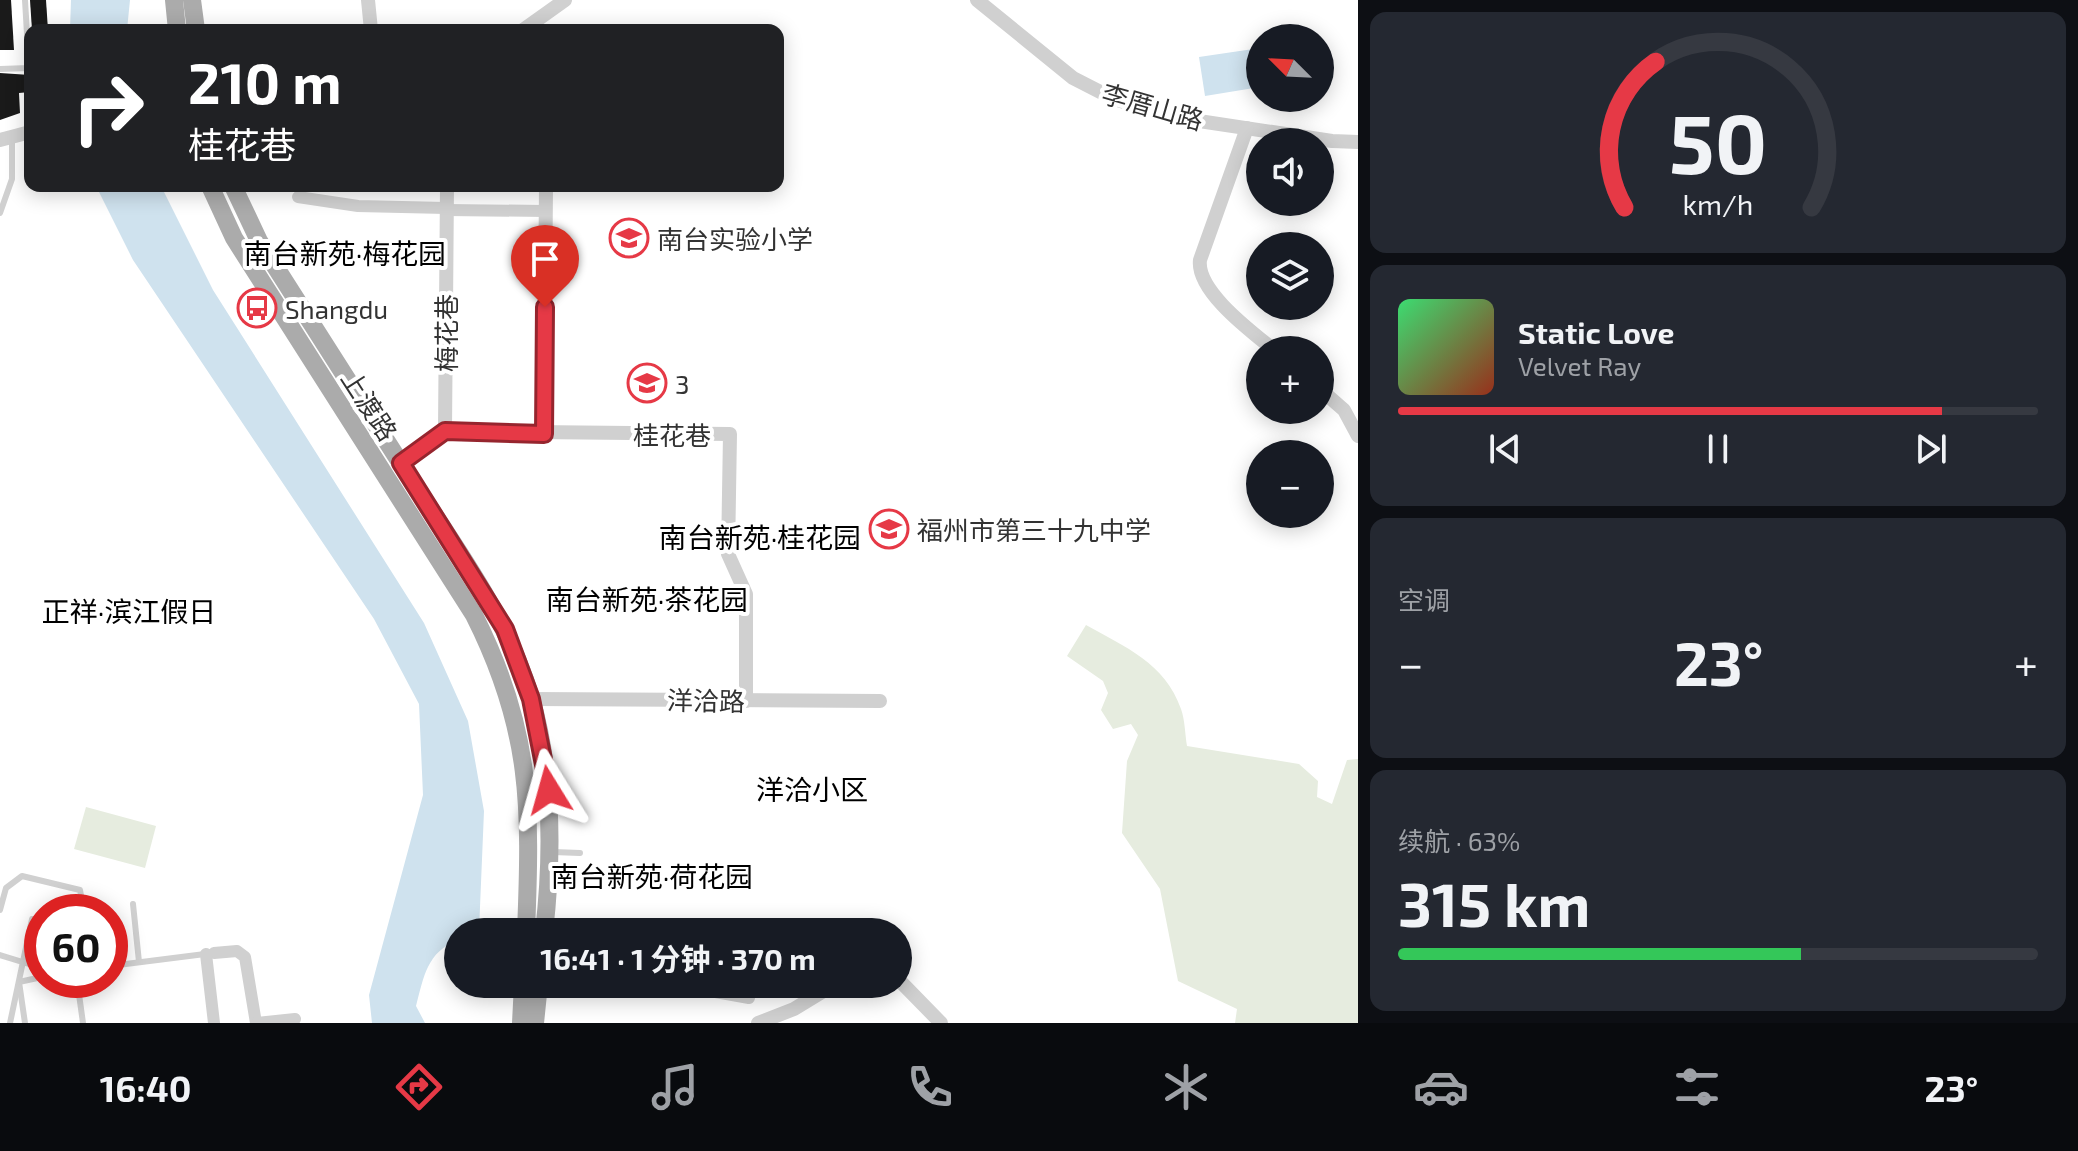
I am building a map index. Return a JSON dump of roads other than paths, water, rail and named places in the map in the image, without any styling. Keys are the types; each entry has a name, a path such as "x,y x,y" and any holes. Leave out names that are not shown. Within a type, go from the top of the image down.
{"main road":[{"path":"174,0 176,24"},
{"path":"192,0 195,24"},
{"name":"上渡路","path":"213,192 234,238 474,615 498,665 516,719 528,787 526,918"},
{"name":"上渡路","path":"236,192 259,241 491,604 516,655 531,699 549,790 545,918"},
{"path":"521,1023 522,998"},
{"path":"535,1023 538,998"}],"street":[{"path":"368,0 370,24"},
{"path":"531,24 565,0"},
{"name":"李厝山路","path":"977,0 1073,78 1093,90 1156,112 1247,128"},
{"path":"547,12 547,24"},
{"path":"1246,131 1199,270 1230,312 1258,336"},
{"name":"李厝山路","path":"1334,141 1358,142"},
{"name":"梅花巷","path":"445,431 447,192"},
{"path":"544,434 546,192"},
{"path":"298,197 358,206 546,211"},
{"path":"1334,401 1344,410 1358,436"},
{"path":"401,463 445,431"},
{"name":"桂花巷","path":"445,431 730,434 728,554 746,594 746,701"},
{"name":"洋洽路","path":"531,699 880,701"},
{"path":"214,1023 210,953 237,951 245,957 256,1023 295,1019"},
{"path":"912,993 941,1023"},
{"path":"758,1023 794,1009 812,998"}],"lane":[{"path":"25,0 26,24"},
{"path":"0,69 24,68"},
{"path":"0,213 12,179 6,139"},
{"path":"549,852 580,853"},
{"path":"0,910 6,888 22,876 80,890 81,894"},
{"path":"133,904 139,962"},
{"path":"128,964 210,953"},
{"path":"0,955 23,962"},
{"path":"10,1023 24,957"},
{"path":"19,982 24,981"},
{"path":"19,982 25,1023"},
{"path":"80,998 83,1023"}],"water":[{"path":"71,0 130,0 128,24 70,24"},
{"path":"1246,50 1246,89 1205,96 1199,57"},
{"path":"99,192 164,192 213,290 424,623 468,721 484,811 480,918 444,918 444,948 428,966 416,1006 425,1023 372,1023 369,995 423,795 419,704 374,619 133,260"}],"place":[{"name":"南台实验小学","path":"629,238"},
{"name":"Shangdu","path":"257,308"},
{"name":"3","path":"647,383"},
{"name":"福州市第三十九中学","path":"889,529"}],"district":[{"name":"南台新苑·梅花园","path":"345,253"},
{"name":"南台新苑·桂花园","path":"760,537"},
{"name":"南台新苑·茶花园","path":"647,599"},
{"name":"正祥·滨江假日","path":"129,611"},
{"name":"洋洽小区","path":"812,789"},
{"name":"南台新苑·荷花园","path":"652,876"}]}
